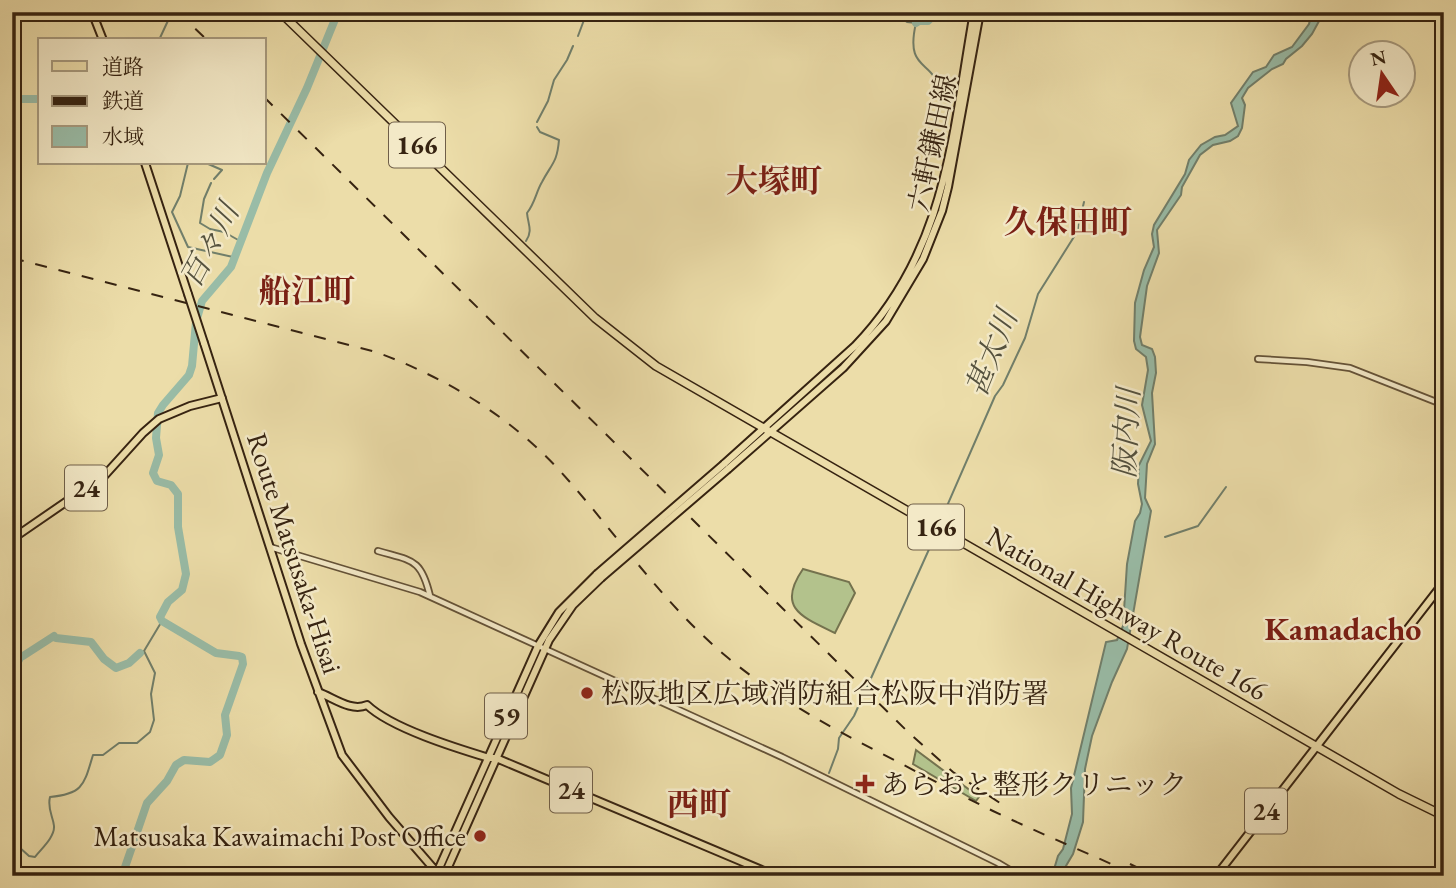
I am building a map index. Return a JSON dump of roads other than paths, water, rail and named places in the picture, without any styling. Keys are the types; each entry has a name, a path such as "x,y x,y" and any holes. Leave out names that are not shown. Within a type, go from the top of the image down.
{"highway":[{"name":"National Highway Route 166","path":"280,12 594,318 656,366 1398,794 1444,816"}],"main road":[{"path":"92,12 102,38"},
{"name":"六軒鎌田線","path":"763,427 872,330 905,283 940,199 974,12"},
{"name":"六軒鎌田線","path":"772,432 873,337 895,309 917,270 942,211 948,187 980,12"},
{"name":"Route Matsusaka-Hisai","path":"145,164 318,692 359,708 367,705 426,736 492,758 776,876"},
{"name":"24","path":"12,539 105,475 149,426 159,419 187,407 222,398"},
{"name":"59","path":"726,466 763,427"},
{"name":"59","path":"439,875 559,612 726,466 772,432"},
{"path":"1317,746 1444,582"},
{"path":"318,692 342,755 389,817 439,875"},
{"name":"24","path":"1216,876 1317,746"}],"street":[{"path":"1258,359 1350,368 1444,405"},
{"path":"270,547 361,573 430,597 782,757 933,830 1020,876"},
{"path":"377,551 414,562 420,568 430,597"}],"water":[{"name":"阪内川","path":"1312,12 1324,12 1312,34 1283,64 1248,88 1242,98 1245,105 1242,128 1238,136 1213,145 1200,155 1182,187 1181,195 1157,230 1159,253 1147,286 1140,337 1142,345 1152,349 1155,357 1156,373 1152,393 1155,444 1147,464 1145,498 1151,511 1127,649 1092,736 1085,769 1083,822 1073,854 1060,876 1052,876 1063,849 1072,814 1071,788 1106,642 1117,640 1123,626 1127,564 1135,521 1142,504 1138,484 1139,465 1151,441 1142,405 1148,370 1146,357 1136,349 1134,341 1135,303 1154,247 1154,225 1185,174 1189,160 1201,145 1238,126 1231,103 1253,72 1266,67 1274,55 1292,47 1309,24"}],"waterway":[{"path":"160,38 172,12"},
{"name":"百々川","path":"122,876 147,803 167,781 176,765 184,760 210,762 220,755 227,735 225,715 243,664 242,657 216,653 162,621 160,617 168,602 182,590 186,574 178,527 178,494 171,485 157,481 153,473 159,455 156,438 158,413 189,375 196,322 202,301 231,267 267,173 307,88 338,12"},
{"path":"578,36 587,12"},
{"path":"871,12 878,12"},
{"name":"甚太川","path":"893,12 907,22 916,23 913,39 917,58 932,74 939,93 950,97"},
{"name":"甚太川","path":"916,23 928,21 937,12"},
{"path":"537,122 548,101 554,80 573,46"},
{"path":"12,96 18,99 38,99"},
{"path":"526,241 530,231 527,213 555,158 559,140 540,132 537,127"},
{"path":"188,164 180,196 172,212 188,247 233,257"},
{"path":"208,164 222,170 214,179"},
{"path":"211,183 204,199 200,223 240,241"},
{"name":"甚太川","path":"940,522 995,396 1025,338 1038,294 1077,232 1084,202"},
{"path":"1165,537 1198,526 1226,487"},
{"name":"甚太川","path":"829,773 839,738 854,716 935,536"},
{"path":"12,849 19,847 29,856 35,857 54,830 50,797 70,793 81,786 93,755 103,755 119,743 137,743 150,732 154,720 151,694 155,673 144,651 162,621"},
{"path":"23,656 54,636"},
{"path":"56,638 91,642 104,659 116,668 129,663 140,653"},
{"path":"12,672 20,658"}],"railway":[{"path":"178,12 205,38"},
{"path":"266,99 909,733 953,772 1006,807"},
{"path":"12,258 376,352 452,387 499,416 541,452 682,614 747,673 829,726 968,799 1138,876"},
{"path":"1130,864 1155,876"}],"place":[{"name":"松阪地区広域消防組合松阪中消防署","path":"587,693"},
{"name":"あらおと整形クリニック","path":"865,784"},
{"name":"Matsusaka Kawaimachi Post Office","path":"480,836"}],"district":[{"name":"大塚町","path":"774,181"},
{"name":"久保田町","path":"1068,222"},
{"name":"船江町","path":"307,291"},
{"name":"Kamadacho","path":"1343,629"},
{"name":"西町","path":"699,804"}]}
